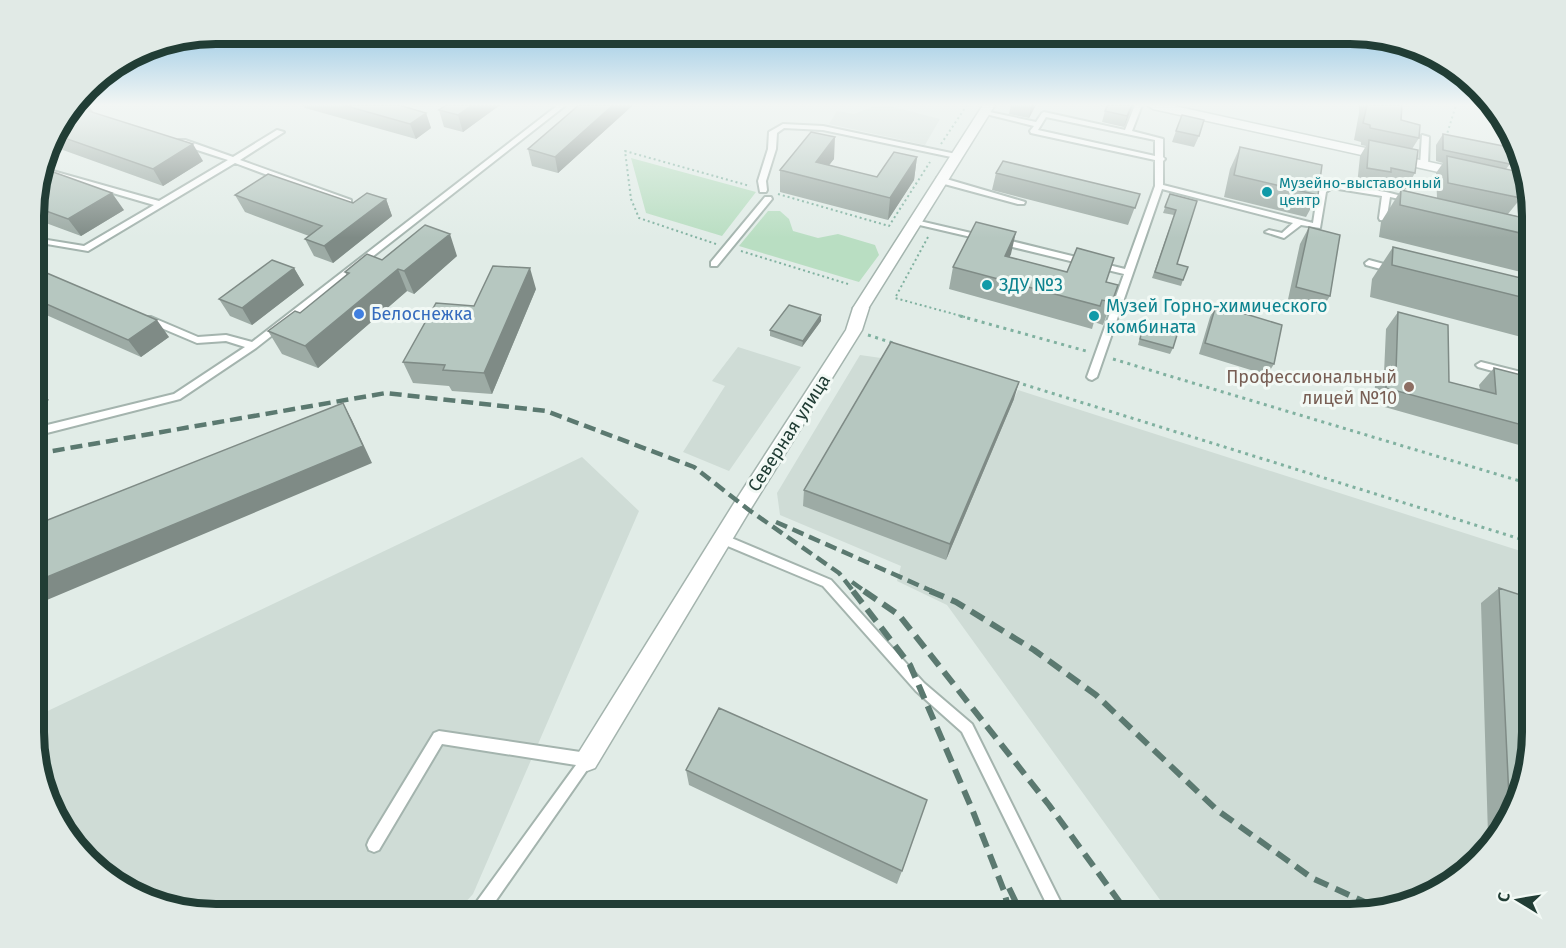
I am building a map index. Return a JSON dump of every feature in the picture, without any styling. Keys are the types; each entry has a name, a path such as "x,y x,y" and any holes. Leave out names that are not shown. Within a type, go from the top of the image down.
{"street":[{"name":"Северная улица","path":"587,760 722,539 854,330 861,308 960,149"},
{"path":"1353,149 1519,185"}],"lane":[{"path":"201,149 350,202"},
{"path":"44,242 85,249 252,149"},
{"path":"44,430 177,397 253,346 506,149"},
{"path":"763,190 762,180 772,149"},
{"path":"923,149 956,156"},
{"path":"1117,149 1161,159"},
{"path":"1092,377 1159,186 1160,149"},
{"path":"1424,165 1425,149"},
{"path":"49,172 160,204"},
{"path":"940,180 1021,202"},
{"path":"1159,186 1317,226 1322,191 1331,186 1420,201"},
{"path":"1386,194 1383,218 1406,223"},
{"path":"714,264 768,199"},
{"path":"914,220 1129,273"},
{"path":"1269,232 1284,236 1299,222"},
{"path":"1369,264 1402,272"},
{"path":"143,317 197,340 226,338 253,346"},
{"path":"1481,365 1522,376"},
{"path":"722,539 827,583 920,687 967,728 1055,904"},
{"path":"374,845 439,737 587,760 485,904"}],"path":[{"path":"848,284 639,218 631,198 625,151 889,226 938,149"},
{"path":"928,237 895,298 1100,355 1522,482"},
{"path":"854,330 893,343"},
{"path":"1016,381 1522,540"}],"shaded area":[{"path":"738,347 801,367 729,471 683,452 725,386 712,381"},
{"path":"860,355 888,359 1014,399 1018,390 1522,551 1522,744 1519,766 1505,808 1480,846 1464,862 1426,887 1406,895 1362,904 1163,904 947,605 897,581 901,566 780,515 777,493"},
{"path":"582,457 639,511 473,894 464,904 216,904 171,899 150,891 111,869 94,854 79,837 61,808 53,788 45,755 44,713"}],"green space":[{"path":"631,158 756,192 722,236 646,213"},
{"path":"768,211 780,211 789,219 793,231 818,238 838,234 875,245 879,255 859,282 739,246"}],"building":[{"path":"97,149 185,149 153,169"},
{"path":"529,149 564,149 555,157"},
{"path":"797,149 826,149 816,162 877,177 894,152 917,157 890,198 780,170"},
{"path":"1240,149 1250,149 1322,165 1318,195 1234,175"},
{"path":"1368,149 1418,150 1415,173 1391,168 1391,172 1367,168"},
{"path":"1508,149 1510,164 1443,150"},
{"path":"1447,156 1515,171 1521,198 1448,183"},
{"path":"1003,161 1140,194 1135,208 996,173"},
{"path":"49,171 112,193 68,219 44,210"},
{"path":"268,174 353,203 367,193 386,199 324,246 305,239 322,226 235,195"},
{"path":"1401,190 1522,218 1522,233 1400,205"},
{"path":"1170,194 1197,201 1177,264 1188,267 1183,280 1155,272 1176,210 1165,207"},
{"path":"976,222 1016,232 1005,256 1067,272 1077,248 1114,258 1106,282 1118,285 1112,302 1102,300 1100,306 953,267"},
{"path":"425,225 450,234 404,271 398,269 305,346 268,331 295,311 300,313 349,273 345,272 367,254 382,260"},
{"path":"1309,227 1340,235 1330,296 1296,287"},
{"path":"1393,247 1522,278 1522,297 1392,265"},
{"path":"272,260 294,268 242,308 219,299"},
{"path":"493,266 530,268 484,373 443,370 445,365 403,362 436,303 474,306"},
{"path":"44,272 157,320 128,340 44,303"},
{"path":"789,305 821,315 803,341 770,330"},
{"path":"1216,305 1282,325 1274,364 1205,343"},
{"path":"1398,312 1448,325 1449,382 1496,394 1494,368 1522,375 1522,425 1386,388 1387,369 1396,371"},
{"path":"1143,326 1177,335 1173,348 1140,339"},
{"path":"891,342 1019,382 950,544 804,490"},
{"path":"343,403 363,446 44,578 44,521"},
{"path":"1499,588 1522,595 1522,744 1519,766 1509,798"},
{"path":"719,708 927,800 902,871 686,770"}],"railway":[{"path":"44,452 386,393 546,411 694,467 749,510 839,573 854,592"},
{"path":"776,522 934,592"},
{"path":"852,582 866,592"},
{"path":"853,591 910,665 972,809 1007,904"},
{"path":"864,591 899,615 1049,805 1121,904"},
{"path":"930,591 956,602 1034,650 1096,695 1217,810 1312,878 1367,903"},
{"path":"1009,888 1017,904"}],"place":[{"name":"Музейно-выставочный центр","path":"1267,192"},
{"name":"ЗДУ №3","path":"987,285"},
{"name":"Белоснежка","path":"359,314"},
{"name":"Музей Горно-химического комбината","path":"1094,316"},
{"name":"Профессиональный лицей №10","path":"1409,387"}]}
